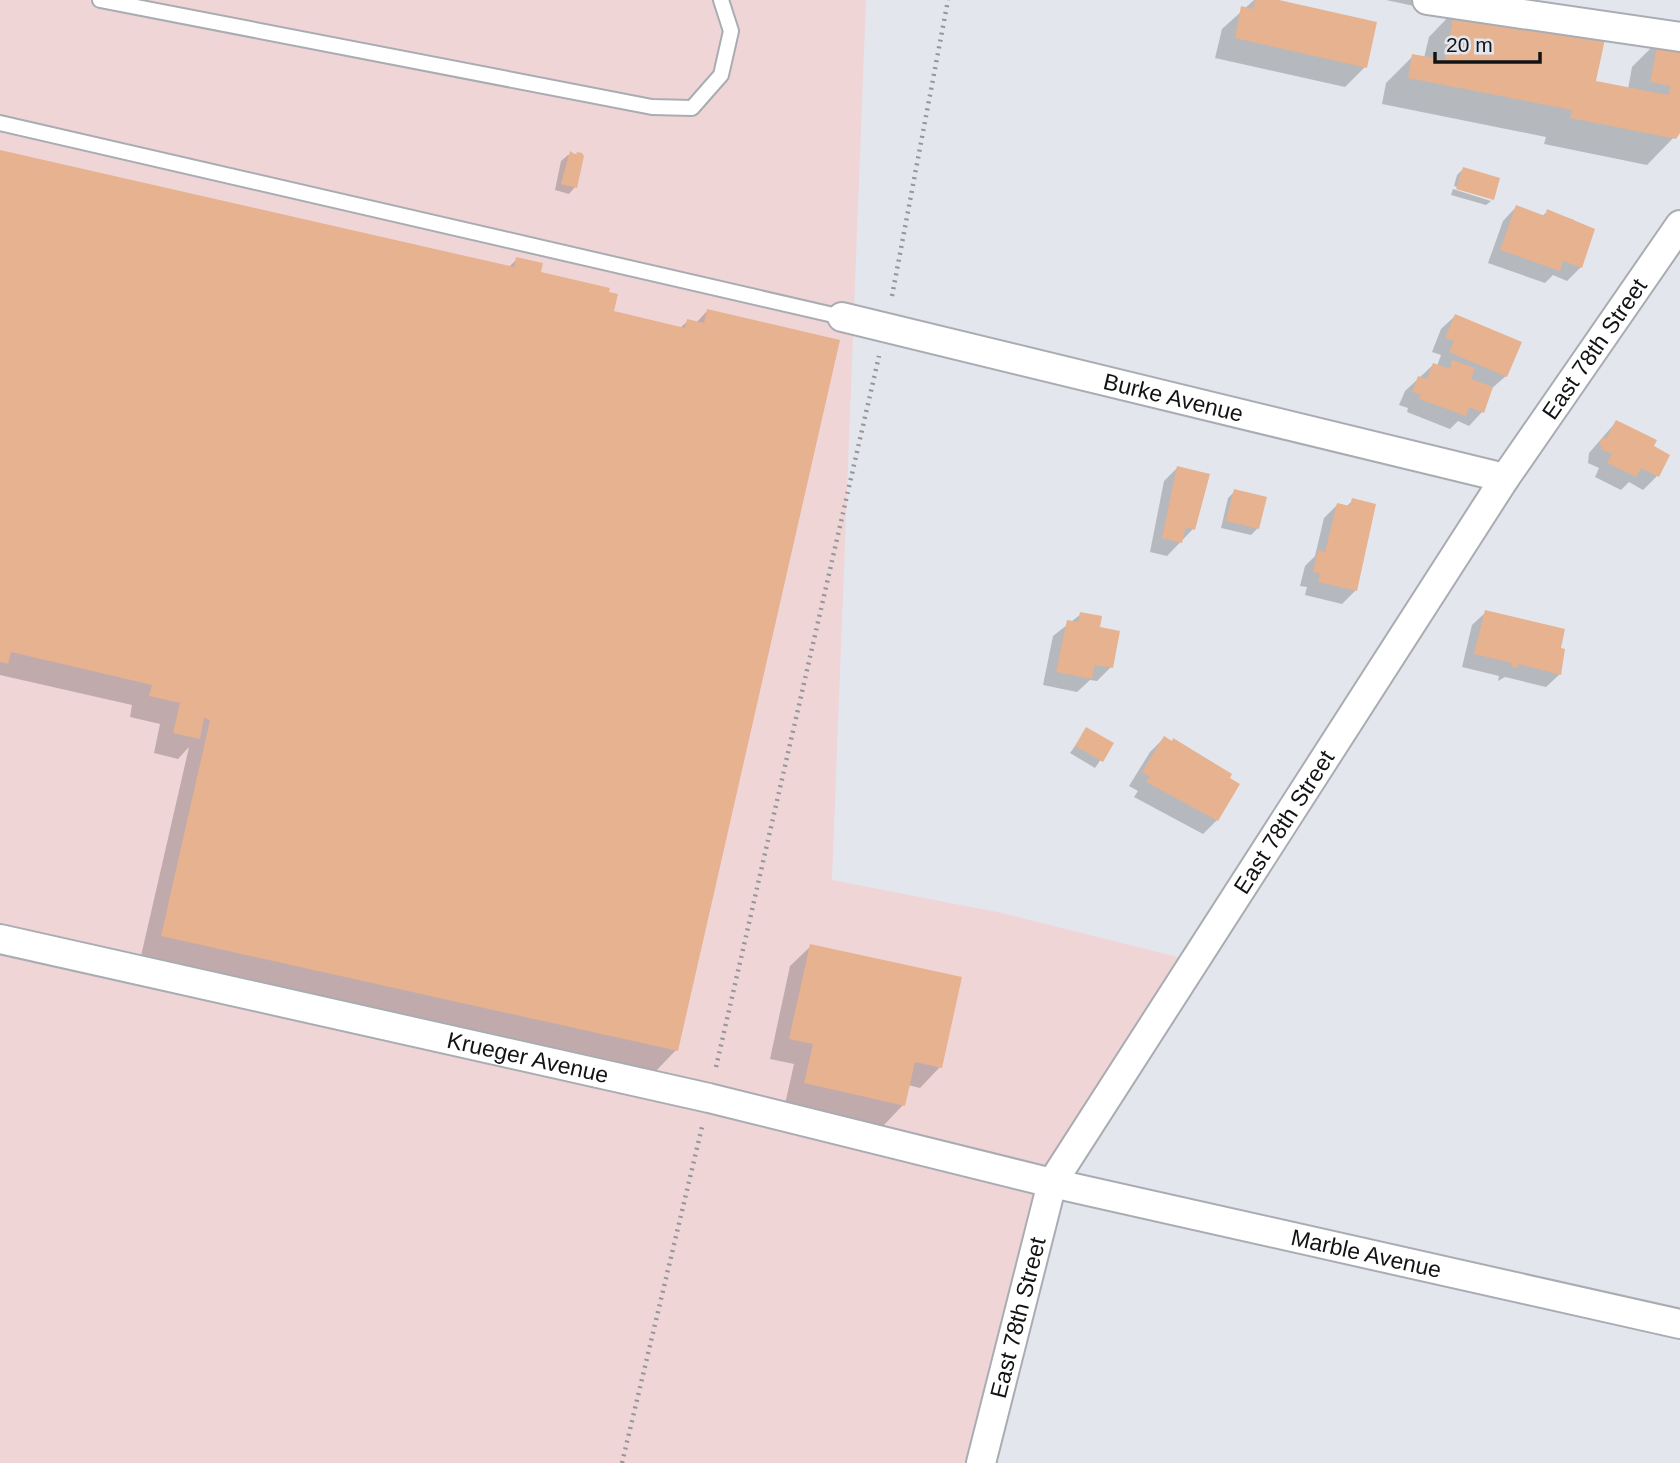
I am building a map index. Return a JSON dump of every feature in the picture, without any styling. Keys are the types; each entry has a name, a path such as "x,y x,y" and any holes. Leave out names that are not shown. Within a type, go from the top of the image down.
{"street":[{"path":"1427,0 1680,37"},
{"name":"East 78th Street","path":"981,1463 1052,1183 1505,478 1680,225"},
{"name":"Burke Avenue","path":"842,317 1505,478"},
{"name":"Krueger Avenue","path":"0,939 709,1098 1052,1183"},
{"name":"Marble Avenue","path":"1052,1183 1680,1324"}],"lane":[{"path":"100,0 652,107 692,108 721,75 731,31 721,0"},
{"path":"0,123 842,317"}],"path":[{"path":"890,304 948,0"},
{"path":"714,1074 881,343"},
{"path":"622,1463 703,1122"}],"shaded area":[{"path":"0,0 866,0 832,880 1002,913 1194,961 1052,1183 987,1463 0,1463"}],"building":[{"path":"1255,0 1279,0 1377,22 1367,68 1235,38 1241,6 1253,9"},
{"path":"1455,9 1605,39 1596,81 1668,95 1670,86 1650,82 1659,38 1680,43 1680,133 1676,139 1570,118 1572,110 1408,78 1412,54 1445,60"},
{"path":"0,150 514,267 516,257 543,263 541,272 610,288 609,292 618,294 614,311 685,328 687,319 704,323 707,309 840,340 678,1051 161,936 210,720 204,718 200,739 173,733 180,703 149,696 152,685 11,652 8,664 0,662"},
{"path":"570,151 576,155 577,152 582,153 584,156 577,188 561,184"},
{"path":"1463,167 1500,178 1494,200 1456,189"},
{"path":"1516,205 1545,216 1547,209 1595,229 1582,268 1563,261 1560,271 1500,250"},
{"path":"1455,314 1522,342 1507,377 1449,352 1454,341 1445,338"},
{"path":"1452,360 1475,368 1471,379 1493,387 1484,413 1469,407 1466,416 1419,399 1421,395 1412,392 1418,376 1427,379 1433,363 1450,369"},
{"path":"1616,420 1657,440 1654,446 1670,455 1659,477 1641,468 1636,477 1607,463 1612,454 1601,449 1599,444 1603,437 1606,439"},
{"path":"1177,466 1210,474 1195,530 1186,527 1182,543 1162,538"},
{"path":"1234,489 1267,497 1259,529 1226,521"},
{"path":"1352,498 1376,504 1357,591 1318,582 1320,574 1313,572 1318,550 1325,552 1337,503 1350,506"},
{"path":"1485,610 1565,629 1561,648 1565,649 1561,675 1518,664 1517,668 1511,667 1512,663 1474,654"},
{"path":"1080,612 1102,616 1100,627 1120,631 1113,668 1095,665 1092,679 1056,672 1067,620 1078,622"},
{"path":"1086,727 1114,743 1103,762 1075,746"},
{"path":"1164,736 1172,741 1173,738 1232,774 1230,778 1240,784 1218,821 1146,782 1150,777 1142,772"},
{"path":"810,944 962,977 942,1068 915,1062 905,1106 804,1083 813,1044 789,1039"}]}
